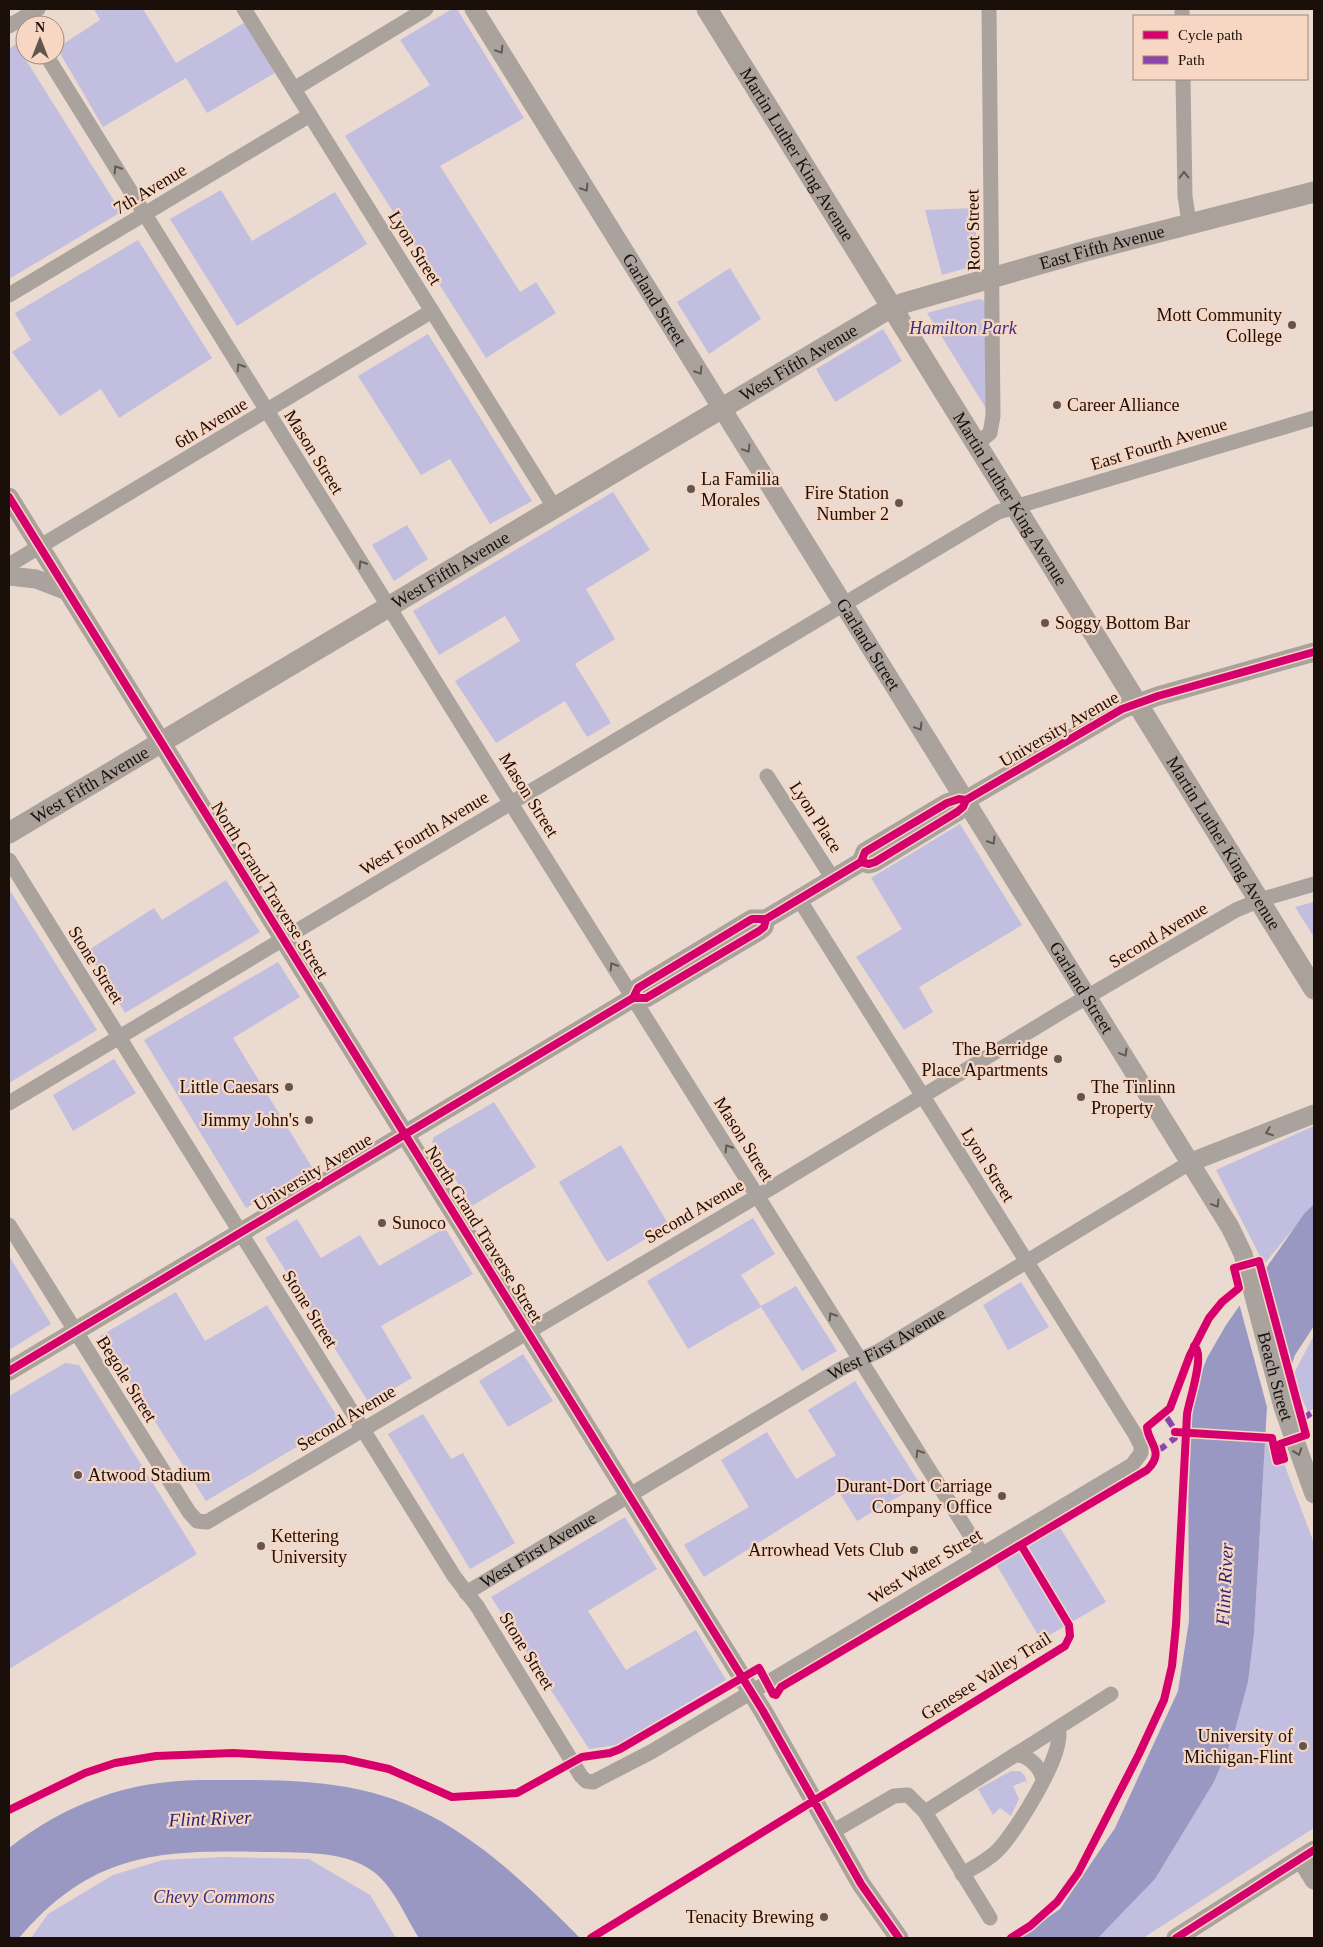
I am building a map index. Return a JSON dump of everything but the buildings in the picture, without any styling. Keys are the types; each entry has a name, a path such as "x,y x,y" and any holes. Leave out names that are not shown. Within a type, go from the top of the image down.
{"main road":[{"name":"Martin Luther King Avenue","path":"707,9 1314,988"},
{"name":"East Fifth Avenue","path":"892,308 1189,223 1314,192"},
{"name":"West Fifth Avenue","path":"9,833 721,407 892,308"}],"street":[{"path":"26,15 38,9"},
{"name":"Lyon Street","path":"244,9 554,507"},
{"path":"294,89 426,9"},
{"name":"Garland Street","path":"474,9 1089,996 1237,1239 1251,1284"},
{"name":"Root Street","path":"977,444 990,433 993,421 988,9"},
{"name":"Mason Street","path":"52,65 511,803 982,1554"},
{"path":"1183,80 1184,196 1189,223"},
{"name":"7th Avenue","path":"9,295 310,115"},
{"name":"6th Avenue","path":"9,566 432,311"},
{"name":"East Fourth Avenue","path":"1015,506 1314,418"},
{"name":"North Grand Traverse Street","path":"9,497 791,1757 864,1890 899,1938"},
{"name":"West Fourth Avenue","path":"9,1103 991,516 1015,506"},
{"path":"9,576 36,579 67,590"},
{"name":"University Avenue","path":"9,1371 633,998 646,998 759,931 764,927 766,919 861,862 869,864 875,862 960,811 966,800 1112,714 1137,702 1314,652"},
{"name":"Lyon Place","path":"767,776 833,879"},
{"name":"Stone Street","path":"9,860 454,1576 581,1776"},
{"name":"Second Avenue","path":"202,1522 220,1515 757,1196 922,1095 1236,910 1260,900 1314,884"},
{"name":"Lyon Street","path":"799,899 1135,1434 1141,1453"},
{"name":"West First Avenue","path":"466,1593 842,1368 860,1360 1026,1262 1190,1162 1314,1114"},
{"name":"Begole Street","path":"9,1225 189,1512 195,1520 202,1522"},
{"name":"Beach Street","path":"1251,1284 1291,1433 1314,1494"},
{"name":"West Water Street","path":"581,1776 588,1782 599,1781 1133,1464 1141,1453"},
{"path":"925,1812 1111,1694"},
{"path":"962,1874 993,1855 1004,1844 1024,1816 1043,1780 1058,1743 1058,1728"},
{"path":"1014,1755 1023,1756 1036,1766 1043,1780"},
{"path":"832,1832 898,1795 910,1796 925,1812 990,1918"},
{"path":"1176,1938 1308,1854 1314,1880"}],"green space":[{"path":"94,9 143,9 176,63 244,23 278,71 207,113 186,78 103,127 65,62 65,43 100,20"},
{"path":"452,9 457,9 524,118 440,166 520,292 536,282 556,313 486,358 345,136 430,85 400,40"},
{"path":"15,45 15,65 29,65 121,212 9,279 9,49"},
{"path":"221,190 252,241 335,192 367,244 237,326 170,219"},
{"path":"975,208 977,265 942,275 925,210"},
{"path":"138,240 212,358 119,418 101,389 60,416 12,352 31,340 15,313"},
{"path":"730,268 761,319 709,354 677,302"},
{"name":"Hamilton Park","path":"979,299 985,301 987,410 927,313"},
{"path":"883,329 902,361 835,402 816,369"},
{"path":"428,334 532,501 490,524 450,459 421,475 358,376"},
{"path":"613,492 650,550 586,589 615,639 575,664 611,723 587,737 565,701 496,743 455,681 520,641 505,616 439,655 413,611"},
{"path":"407,525 428,559 394,581 372,545"},
{"path":"960,824 1022,925 919,987 933,1012 904,1030 856,957 902,929 871,878"},
{"path":"226,880 260,932 125,1013 87,951 154,908 162,920"},
{"path":"9,889 97,1030 9,1083"},
{"path":"1314,902 1314,937 1295,907"},
{"path":"278,962 300,997 233,1038 313,1169 246,1208 144,1040"},
{"path":"114,1059 136,1093 73,1131 53,1095"},
{"path":"494,1102 536,1167 472,1206 432,1142 434,1137"},
{"path":"1314,1126 1314,1204 1264,1264 1216,1170"},
{"path":"621,1145 669,1225 607,1262 559,1182"},
{"path":"753,1218 775,1254 741,1275 761,1306 796,1286 837,1351 802,1371 761,1307 688,1349 647,1281"},
{"path":"297,1219 321,1258 360,1235 379,1266 445,1228 473,1274 381,1326 412,1378 369,1403 265,1238"},
{"path":"9,1256 51,1324 9,1350"},
{"path":"1021,1282 1049,1327 1008,1350 983,1305"},
{"path":"176,1292 205,1341 267,1305 340,1421 206,1501 100,1336"},
{"path":"1314,1335 1314,1408 1308,1412 1292,1377"},
{"path":"523,1354 553,1401 508,1427 479,1381"},
{"name":"Atwood Stadium","path":"65,1363 79,1365 197,1554 9,1669 9,1396"},
{"path":"855,1381 920,1484 857,1521 839,1492 704,1577 684,1545 749,1507 721,1460 767,1432 796,1479 836,1455 808,1410"},
{"path":"423,1414 451,1459 463,1453 515,1543 470,1569 388,1434"},
{"path":"1275,1440 1314,1543 1314,1828 1143,1938 1098,1938 1155,1879 1214,1782 1234,1734 1248,1682 1254,1634 1265,1441"},
{"path":"625,1517 657,1569 588,1611 626,1670 696,1630 726,1680 617,1745 589,1749 491,1597"},
{"path":"1059,1526 1106,1602 1041,1640 996,1564"},
{"path":"1011,1771 1020,1771 1025,1776 1027,1785 1025,1781 1013,1786 1019,1799 1011,1816 1000,1808 993,1815 978,1789"},
{"name":"Chevy Commons","path":"224,1857 309,1859 370,1895 396,1938 31,1938 48,1914 113,1875 163,1860"}],"water":[{"name":"Flint River","path":"1314,1204 1314,1326 1295,1355 1290,1370 1267,1407 1254,1634 1248,1682 1234,1734 1214,1782 1155,1879 1098,1938 1018,1938 1060,1909 1115,1828 1178,1691 1189,1621 1188,1435 1195,1389 1207,1358 1226,1325 1304,1214"},
{"name":"Flint River","path":"280,1780 321,1783 361,1790 393,1799 424,1812 481,1848 533,1891 580,1938 419,1938 384,1882 377,1874 357,1862 322,1854 233,1851 165,1855 134,1861 104,1871 75,1887 47,1909 19,1938 9,1938 9,1848 30,1832 52,1819 98,1798 122,1790 147,1785 172,1781"}],"pier":[{"path":"1264,1267 1290,1370 1267,1407 1239,1303"}],"marked path":[{"path":"1301,1420 1314,1411"},
{"path":"1155,1450 1162,1448 1175,1438 1175,1430 1165,1415"}],"cycle path":[{"path":"9,497 763,1711 861,1884 899,1938"},
{"path":"861,862 865,852 947,803 959,799 966,800 1122,709 1158,696 1314,652"},
{"path":"633,998 638,988 752,919 766,919 861,862 869,864 875,862 957,812 963,807 966,800"},
{"path":"9,1371 633,998 646,998 759,931 764,927 766,919"},
{"path":"9,1810 85,1773 115,1763 156,1756 233,1753 344,1759 389,1769 452,1797 517,1793 582,1757 610,1753 620,1749 759,1668 773,1694 776,1695 781,1687 1147,1470 1156,1453 1147,1427 1170,1408 1190,1355 1209,1318 1222,1302 1239,1288 1234,1268 1259,1261 1306,1435 1280,1444 1284,1459 1277,1461 1272,1438 1175,1432"},
{"path":"1011,1938 1030,1926 1057,1902 1078,1873 1139,1754 1164,1700 1172,1666 1176,1625 1187,1414 1198,1367 1197,1350 1194,1346"},
{"name":"Genesee Valley Trail","path":"591,1938 1065,1646 1070,1636 1069,1625 1021,1545"},
{"path":"1176,1938 1314,1850"}],"place":[{"name":"Mott Community College","path":"1292,325"},
{"name":"Career Alliance","path":"1057,405"},
{"name":"La Familia Morales","path":"691,489"},
{"name":"Fire Station Number 2","path":"899,503"},
{"name":"Soggy Bottom Bar","path":"1045,623"},
{"name":"The Berridge Place Apartments","path":"1058,1059"},
{"name":"Little Caesars","path":"289,1087"},
{"name":"The Tinlinn Property","path":"1081,1097"},
{"name":"Jimmy John's","path":"309,1120"},
{"name":"Sunoco","path":"382,1223"},
{"name":"Atwood Stadium","path":"78,1475"},
{"name":"Durant-Dort Carriage Company Office","path":"1002,1496"},
{"name":"Kettering University","path":"261,1546"},
{"name":"Arrowhead Vets Club","path":"914,1550"},
{"name":"University of Michigan-Flint","path":"1303,1746"},
{"name":"Tenacity Brewing","path":"824,1917"}]}
